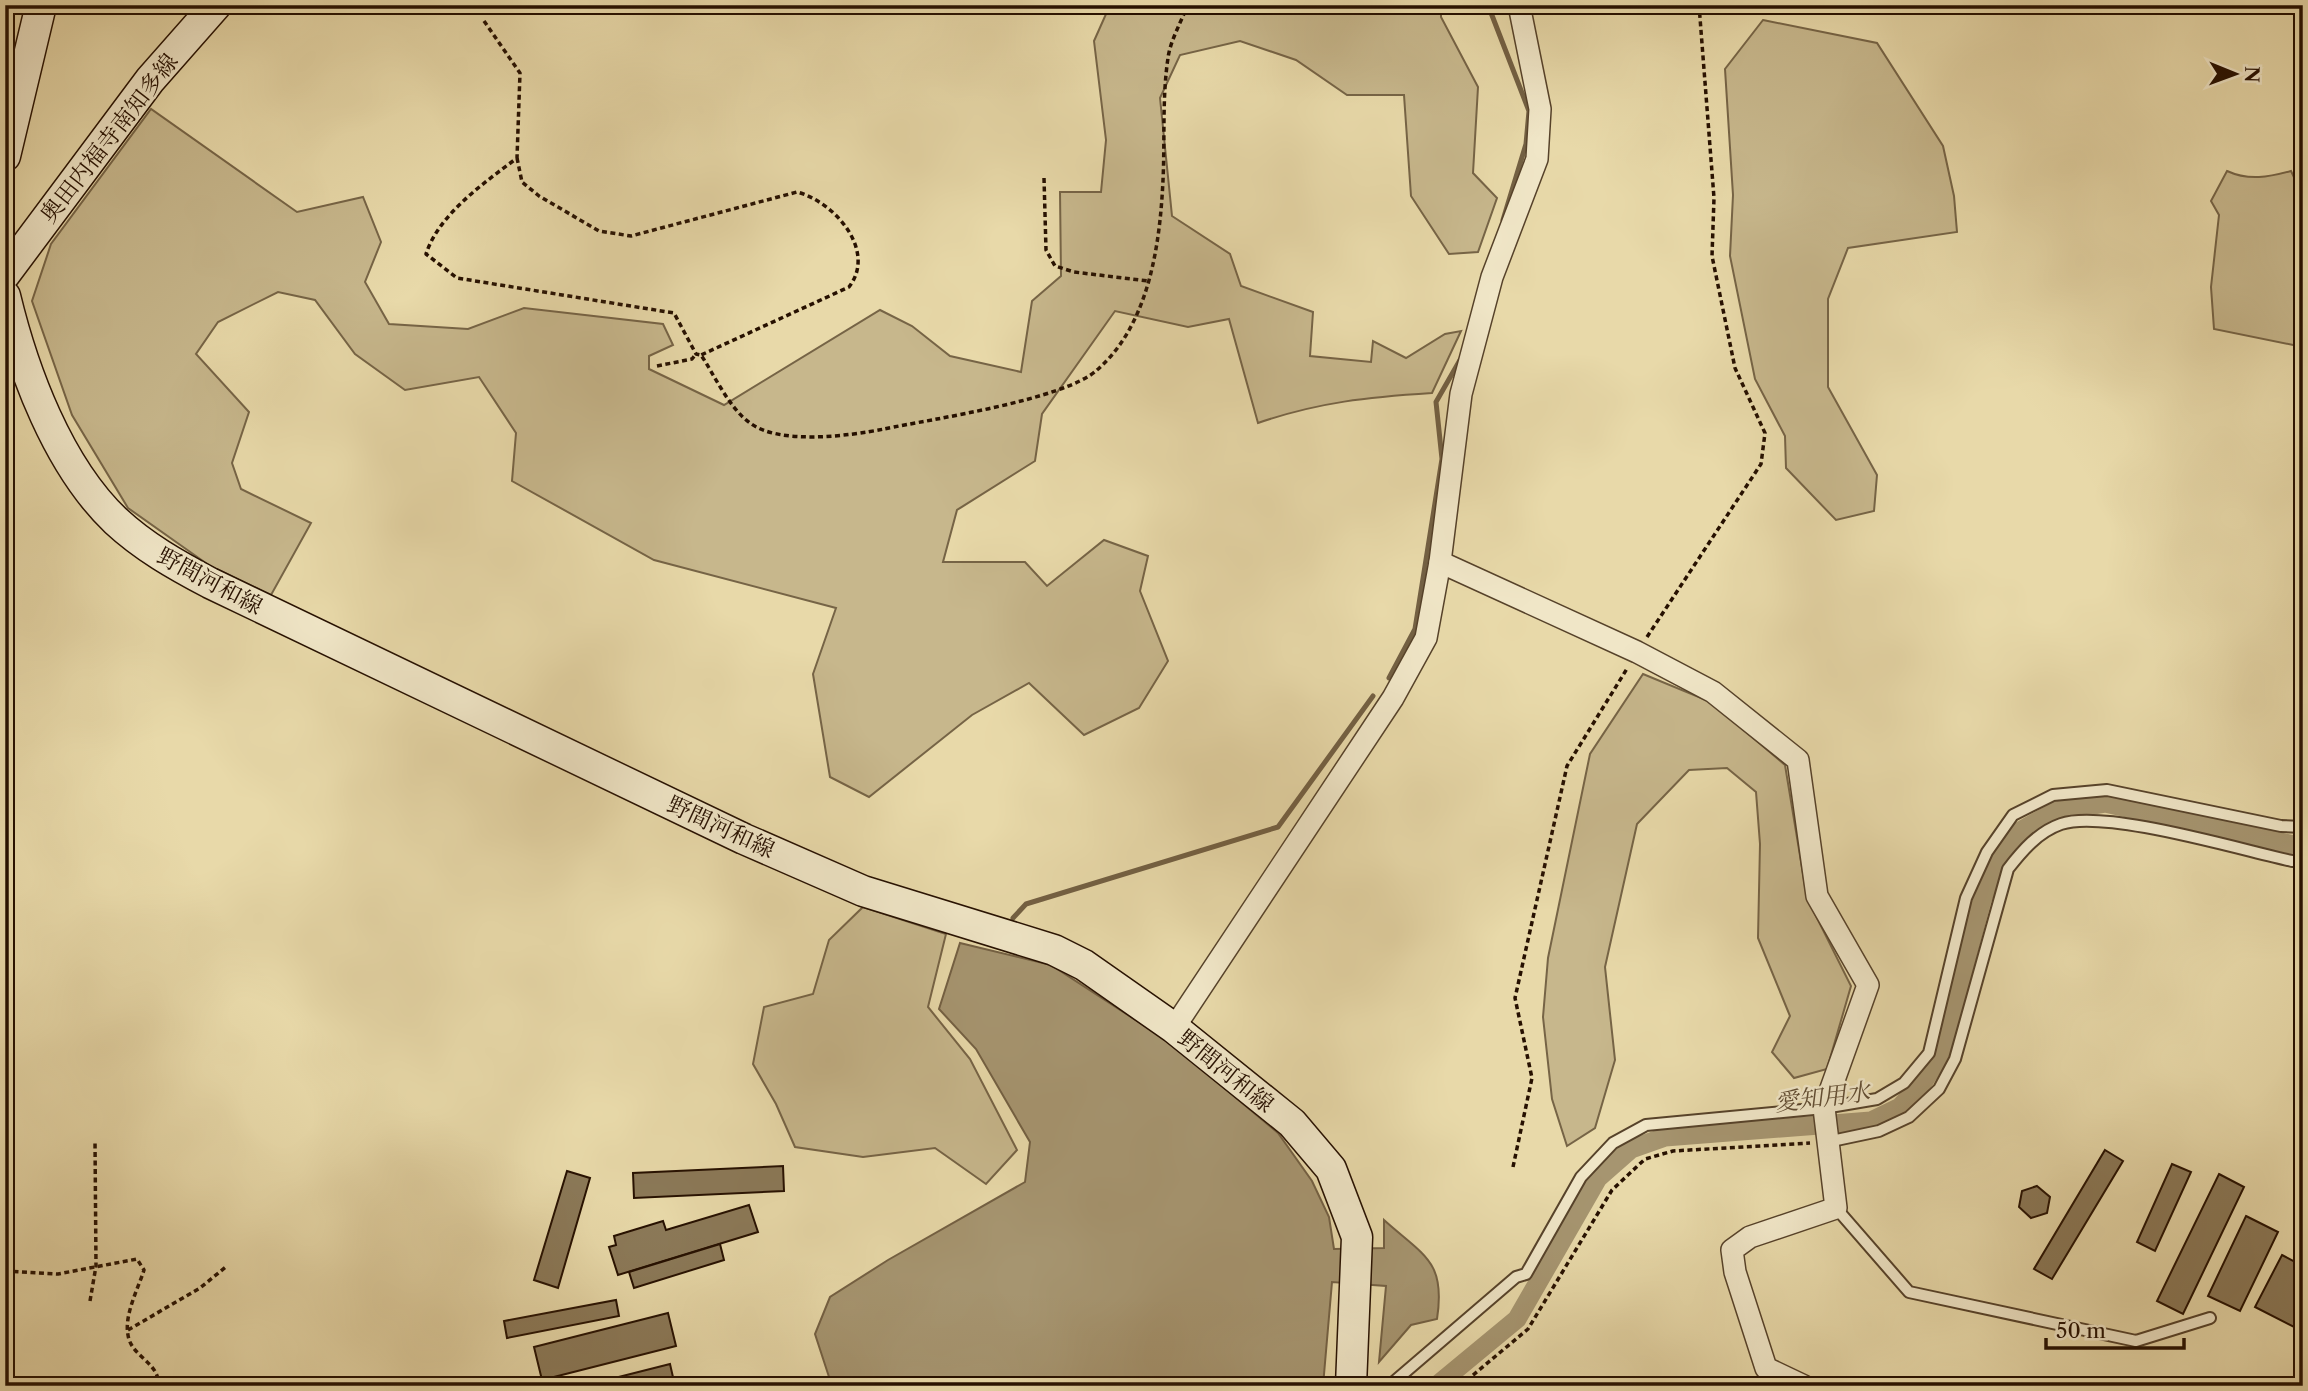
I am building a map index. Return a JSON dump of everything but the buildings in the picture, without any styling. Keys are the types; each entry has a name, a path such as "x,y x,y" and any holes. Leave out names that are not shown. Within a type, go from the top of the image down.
{"main road":[{"path":"5,156 41,5"},
{"name":"奥田内福寺南知多線","path":"5,274 150,80 216,5"},
{"name":"野間河和線","path":"5,296 17,345 33,392 61,442 86,484 115,520 157,555 209,583 744,839 863,891 1054,950 1084,965 1174,1028 1292,1123 1331,1170 1357,1237 1351,1386"}],"street":[{"path":"1174,1028 1394,698 1426,638 1440,562 1461,394 1492,277 1537,159 1540,109 1519,5"},
{"path":"1440,562 1637,652 1713,692 1798,760 1817,897 1868,985 1824,1108 1836,1208 1749,1237 1732,1251 1735,1272 1766,1368 1804,1386"}],"lane":[{"path":"1389,1386 1516,1277 1527,1274 1581,1177 1613,1143 1646,1125 1824,1108 1877,1099 1904,1083 1929,1053 1966,898 1987,852 2013,815 2053,795 2107,790 2281,826 2303,827"},
{"path":"1826,1142 1879,1131 1909,1117 1938,1089 1955,1059 1995,906 2008,869 2027,844 2061,824 2103,820 2292,862 2303,861"},
{"path":"1836,1208 1909,1292 2136,1341 2210,1318"}],"path":[{"path":"517,158 476,188 431,238 426,254 457,278 674,313 747,422 766,434 802,436 867,433 1046,394 1096,372 1119,346 1142,305 1157,245 1163,184 1168,57 1186,9 1191,5"},
{"path":"1513,1167 1532,1078 1515,998 1567,766 1637,652 1761,464 1765,433 1735,368 1712,256 1714,198 1699,5"},
{"path":"484,22 520,73 517,158 522,181 539,196 599,231 615,236 631,236 797,192 808,195 839,218 861,261 857,276 849,287 692,359 657,366"},
{"path":"1044,178 1046,250 1055,266 1074,272 1148,281"},
{"path":"90,1301 96,1266 95,1141"},
{"path":"1460,1386 1528,1329 1612,1191 1645,1159 1673,1150 1826,1142"},
{"path":"5,1271 58,1274 130,1259 142,1264 144,1270 128,1338 136,1352 156,1371 158,1386"},
{"path":"128,1330 200,1288 227,1266"}],"shaded area":[{"path":"1110,5 1441,5 1441,17 1478,87 1473,173 1497,198 1478,252 1449,254 1411,196 1404,95 1347,95 1296,60 1240,41 1180,55 1160,98 1172,216 1230,254 1241,286 1313,312 1310,356 1371,362 1373,341 1406,358 1445,334 1461,331 1432,393 1344,402 1302,410 1258,423 1229,319 1188,327 1115,311 1042,414 1035,461 957,510 943,562 1025,562 1047,586 1104,540 1148,556 1140,591 1168,661 1139,708 1084,735 1029,683 972,715 869,797 830,777 813,674 836,608 654,560 512,481 516,433 479,377 405,390 355,354 315,300 278,292 218,322 196,354 249,412 232,463 241,489 311,523 271,595 210,566 128,508 72,415 32,301 51,244 151,109 297,212 363,197 381,242 365,282 389,324 468,329 524,308 663,324 673,345 649,356 649,369 724,405 880,310 912,326 950,356 1021,372 1032,301 1061,276 1060,192 1101,192 1106,140 1094,41"},
{"path":"1763,20 1877,43 1943,146 1954,196 1957,232 1848,248 1828,299 1828,387 1877,475 1874,511 1836,520 1786,468 1785,436 1755,379 1730,256 1733,195 1725,69"},
{"path":"2227,171 2259,177 2291,171 2303,196 2303,347 2214,329 2211,287 2219,215 2211,201"},
{"path":"1643,674 1711,702 1785,765 1807,898 1851,986 1827,1069 1794,1078 1772,1052 1790,1016 1758,938 1760,844 1756,792 1727,768 1689,770 1637,824 1605,967 1615,1060 1595,1128 1567,1146 1552,1099 1543,1017 1548,958 1590,754"},
{"path":"863,907 946,934 928,1007 970,1059 1017,1150 986,1184 935,1148 863,1157 795,1147 776,1104 753,1064 764,1007 813,994 829,940"},
{"path":"960,943 1051,965 1168,1041 1278,1133 1312,1181 1329,1217 1334,1249 1384,1248 1384,1220 1421,1252 1435,1272 1438,1284 1437,1319 1411,1325 1379,1362 1386,1286 1332,1282 1323,1386 1024,1386 935,1377 905,1386 838,1386 830,1380 815,1334 830,1297 888,1260 1025,1182 1030,1142 976,1049 939,1009"},
{"path":"935,1377 1023,1386 905,1386"}],"waterway":[{"path":"1488,5 1529,111 1526,144 1503,220"},
{"path":"1389,678 1415,629 1442,459 1436,402 1460,360"},
{"path":"1013,918 1026,904 1278,827 1373,696"},
{"name":"愛知用水","path":"1436,1386 1517,1319 1598,1178 1631,1149 1665,1137 1871,1121 1900,1107 1924,1081 1941,1054 1982,900 1997,861 2020,831 2056,811 2105,803 2303,847"}]}
